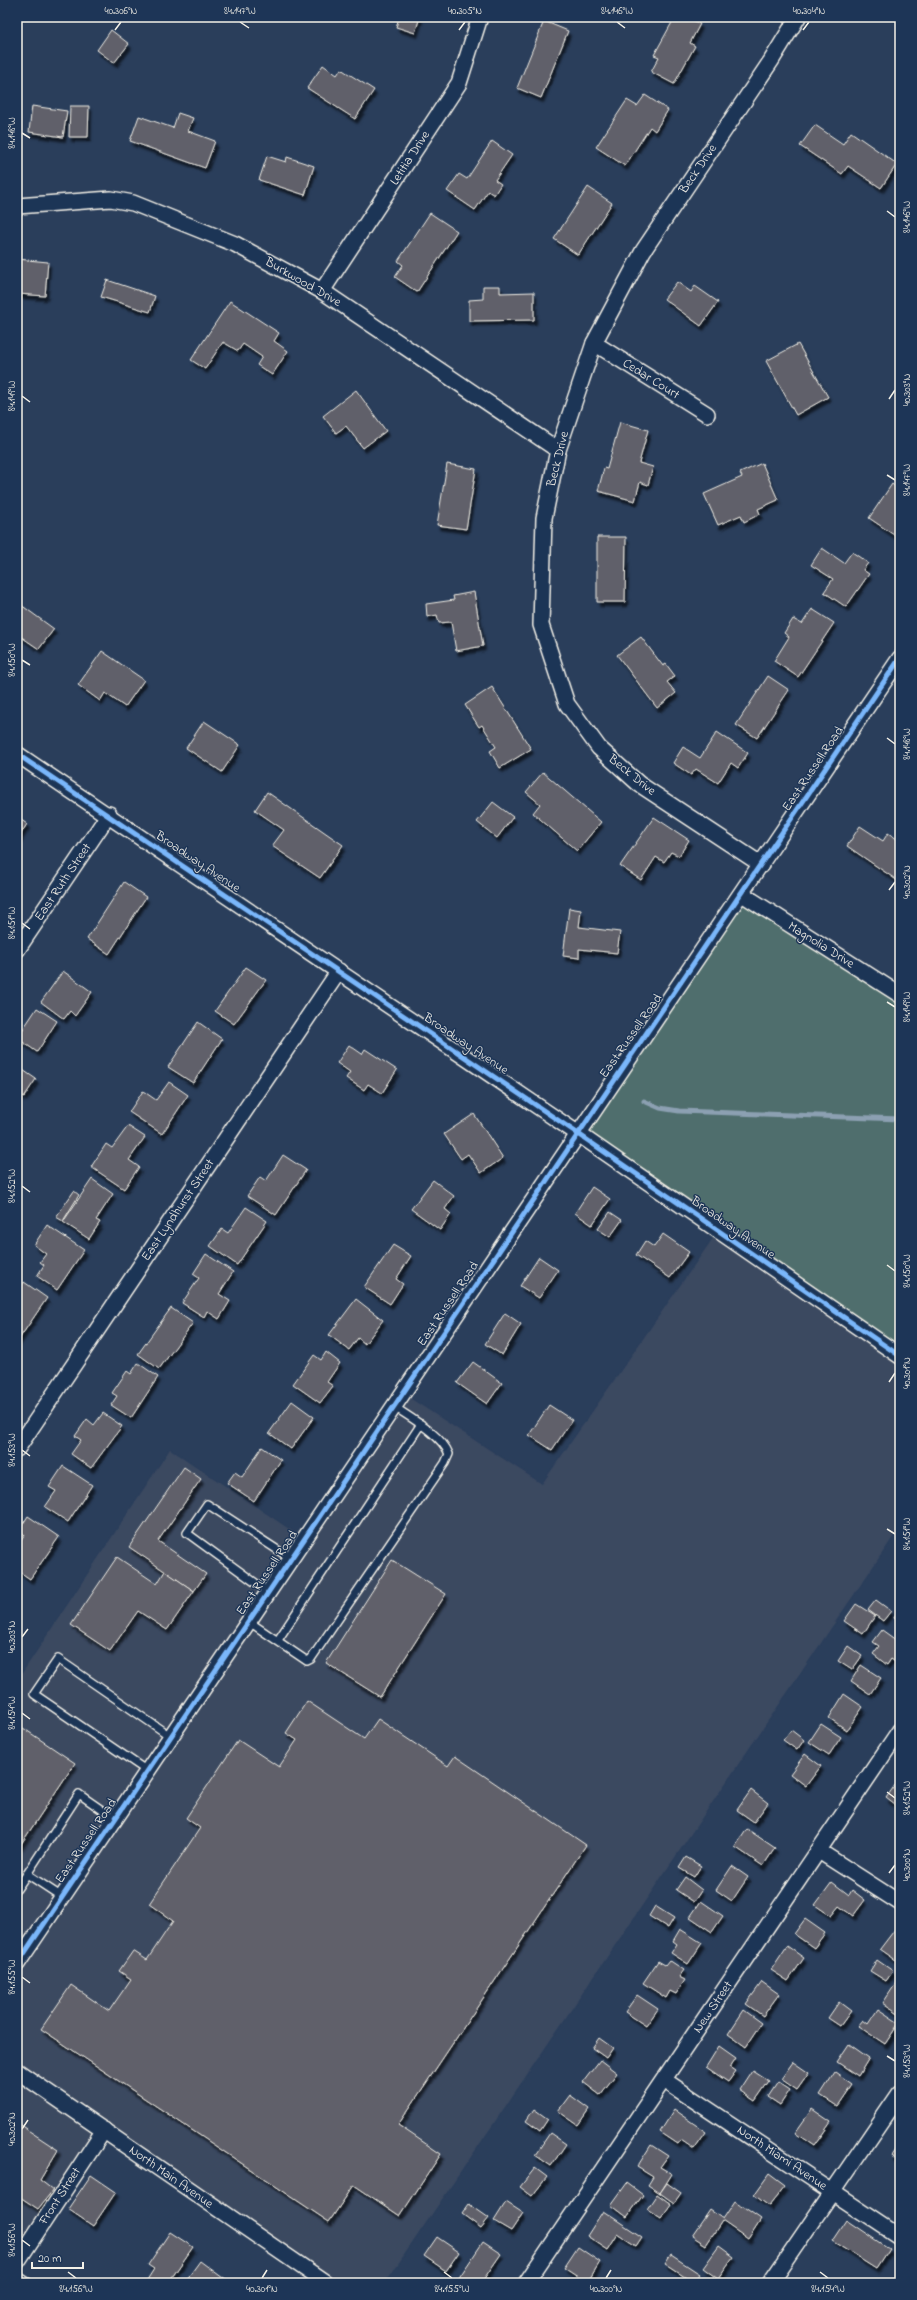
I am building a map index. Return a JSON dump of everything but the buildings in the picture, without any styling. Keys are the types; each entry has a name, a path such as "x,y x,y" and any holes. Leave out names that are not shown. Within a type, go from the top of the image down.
{"street":[{"name":"Letitia Drive","path":"322,291 459,83 480,17"},
{"name":"Beck Drive","path":"762,865 639,784 599,748 567,704 541,625 544,518 558,450 594,343 643,251 771,61 798,17"},
{"name":"Burkwood Drive","path":"17,206 111,199 133,203 235,244 322,291 558,450"},
{"name":"Cedar Court","path":"594,343 707,414"},
{"name":"East Russell Road","path":"17,1964 577,1133 762,865 900,658"},
{"name":"Broadway Avenue","path":"17,754 109,814 577,1133 900,1356"},
{"name":"East Ruth Street","path":"17,950 109,814"},
{"name":"Magnolia Drive","path":"742,894 900,995"},
{"name":"East Lyndhurst Street","path":"17,1449 339,972"},
{"name":"New Street","path":"526,2283 900,1730"},
{"path":"818,1851 900,1903"},
{"name":"North Main Avenue","path":"17,2071 326,2283"},
{"name":"North Miami Avenue","path":"664,2080 900,2237"},
{"path":"770,2283 900,2093"},
{"name":"Front Street","path":"17,2262 104,2130"}],"lane":[{"path":"248,1621 307,1661 311,1659 445,1463 449,1454 446,1448 421,1424 393,1406"},
{"path":"278,1640 421,1424"},
{"path":"268,1592 187,1534 207,1504 290,1558"},
{"path":"147,1771 34,1694 58,1658 170,1736"},
{"path":"17,1889 79,1794 114,1819"},
{"path":"27,1874 62,1897"},
{"path":"17,2275 29,2283"}],"shaded area":[{"path":"718,1231 900,1356 900,1527 385,2283 326,2283 104,2130 17,2262 17,1681 170,1449 304,1539 402,1393 542,1484"}],"green space":[{"path":"742,894 900,995 900,1356 577,1133"}],"waterway":[{"path":"644,1101 660,1108 679,1111 900,1119"}],"cycle path":[{"path":"17,1964 900,658"},
{"path":"17,754 577,1133 900,1356"}]}
